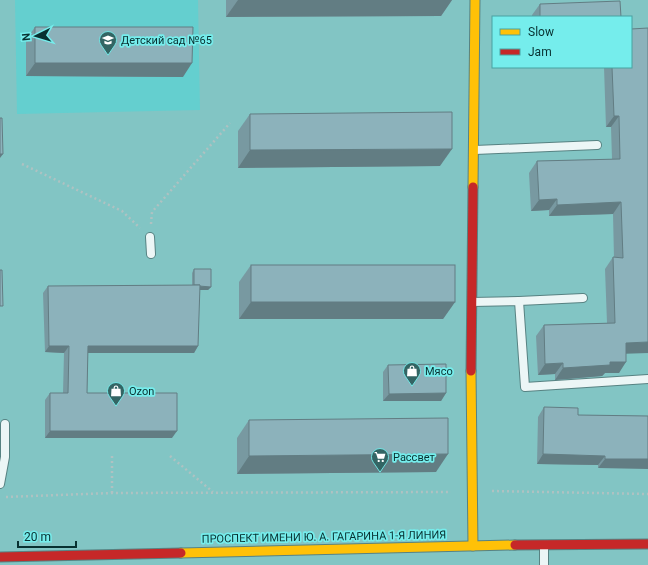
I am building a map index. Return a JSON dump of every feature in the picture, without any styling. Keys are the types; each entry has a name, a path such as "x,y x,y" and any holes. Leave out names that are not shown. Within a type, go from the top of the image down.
{"main road":[{"path":"473,546 471,491 475,0"},
{"name":"ПРОСПЕКТ ИМЕНИ Ю. А. ГАГАРИНА 1-Я ЛИНИЯ","path":"0,557 473,546 648,544"}],"lane":[{"path":"474,150 597,146"},
{"path":"150,237 151,254"},
{"path":"472,302 583,298"},
{"path":"520,301 525,387 648,379"},
{"path":"0,484 5,457 5,424"},
{"path":"544,545 544,565"}],"path":[{"path":"150,237 152,212 230,123"},
{"path":"22,164 122,211 150,237"},
{"path":"112,456 112,493"},
{"path":"170,456 213,492"},
{"path":"0,497 112,493 213,492 471,491 648,494"}],"shaded area":[{"name":"Детский сад №65","path":"15,0 198,0 200,110 17,114"}],"building":[{"path":"620,1 621,16 540,16 540,4"},
{"path":"35,27 193,27 192,63 35,63"},
{"path":"648,28 648,342 626,343 626,362 610,362 610,365 563,368 563,363 545,364 544,325 615,323 613,257 623,258 621,202 557,205 557,199 539,200 537,161 620,159 619,116 614,116 612,68 632,68 632,29"},
{"path":"452,112 452,149 250,150 250,114"},
{"path":"0,118 2,118 3,154 0,154"},
{"path":"251,265 455,265 455,302 251,302"},
{"path":"194,269 211,269 211,287 194,285"},
{"path":"0,270 2,270 3,306 0,306"},
{"path":"200,285 198,346 88,346 87,393 177,393 177,431 50,431 50,393 68,393 69,346 49,346 48,286"},
{"name":"Мясо","path":"446,364 446,393 389,394 388,365"},
{"path":"544,407 578,408 578,415 648,416 648,459 605,459 605,456 543,454"},
{"path":"448,418 448,454 249,456 249,420"}],"traffic: slow":[{"path":"473,187 475,0"},
{"path":"471,371 473,546"},
{"path":"181,553 515,545"}],"traffic: jam":[{"path":"471,371 473,187"},
{"path":"515,545 648,544"},
{"path":"0,557 181,553"}],"place":[{"name":"Детский сад №65","path":"108,55"},
{"name":"Мясо","path":"412,386"},
{"name":"Ozon","path":"116,406"},
{"name":"Рассвет","path":"380,472"}]}
